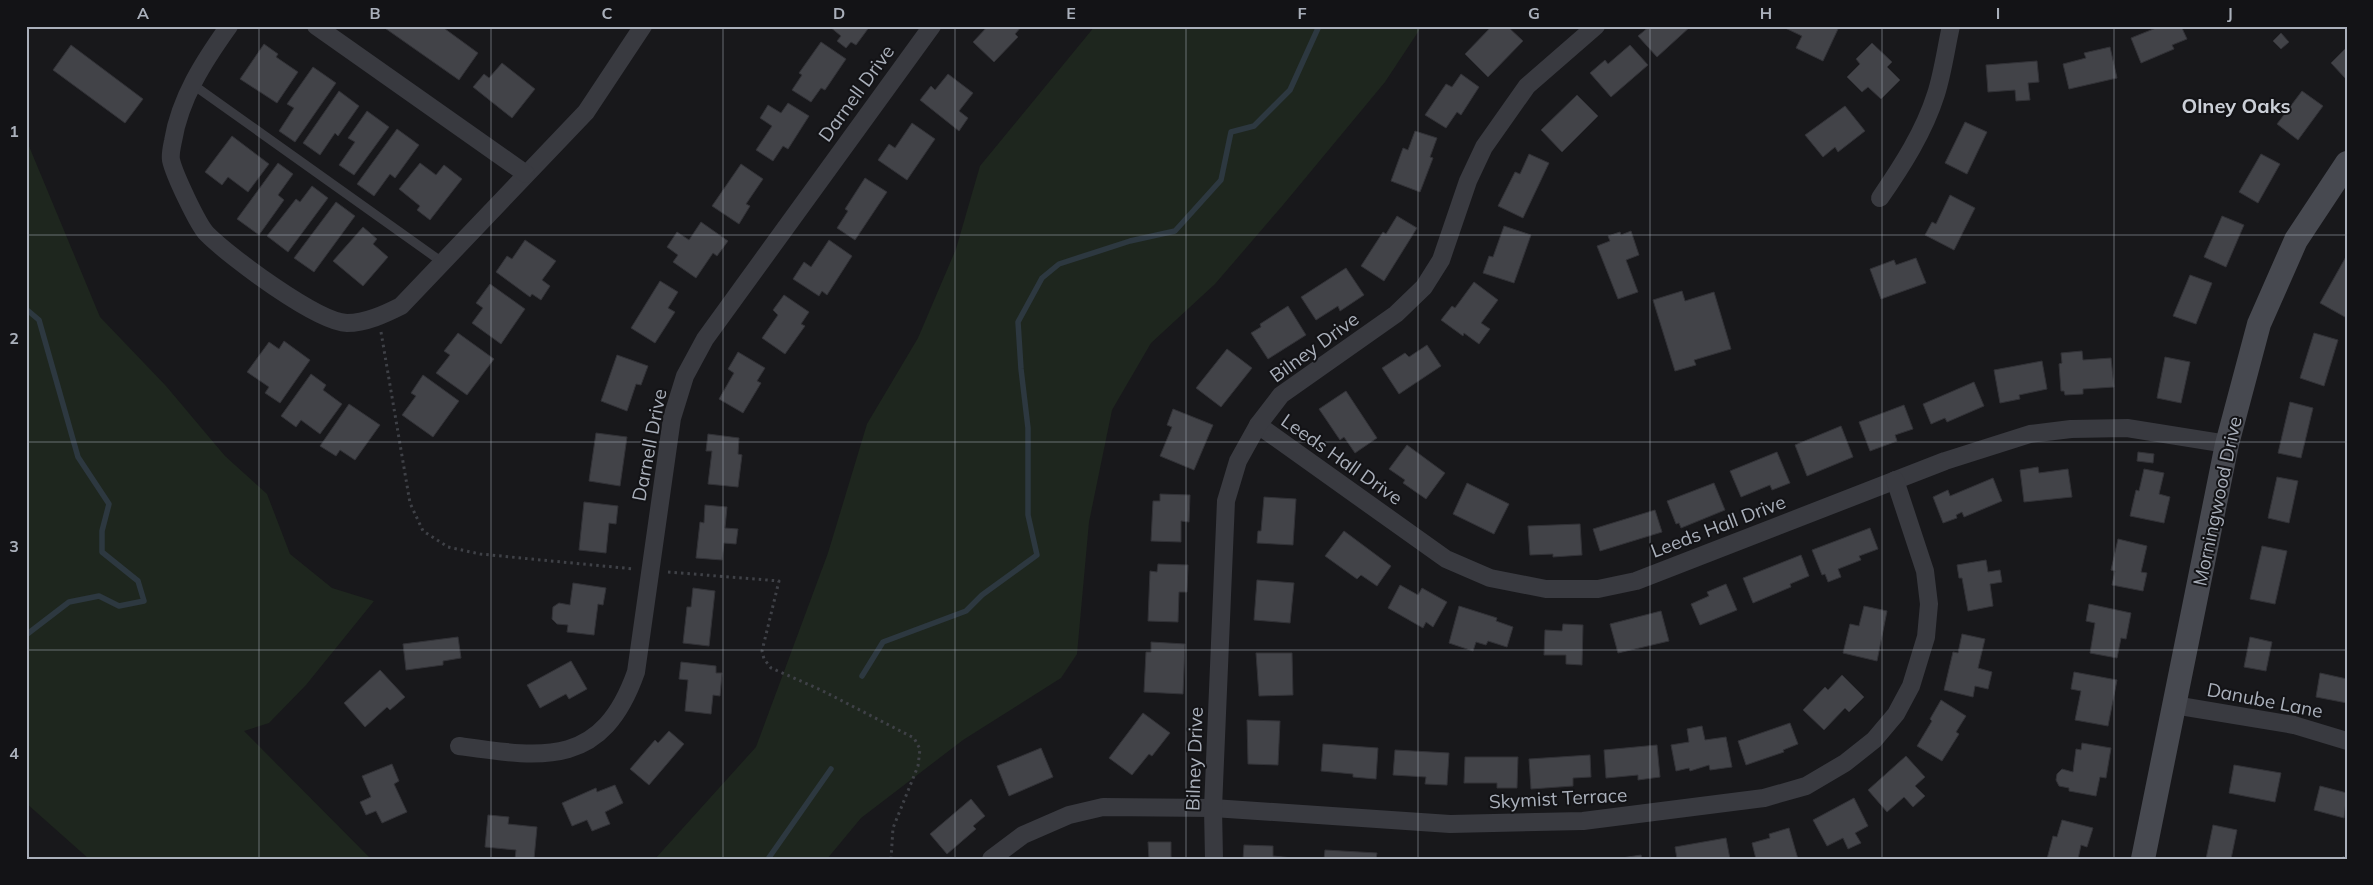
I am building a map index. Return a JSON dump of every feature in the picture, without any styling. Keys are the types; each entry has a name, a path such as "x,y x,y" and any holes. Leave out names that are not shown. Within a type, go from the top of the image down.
{"street":[{"path":"229,26 204,61 192,84 176,125 170,158 183,189 206,233 260,275 316,312 347,323 378,317 401,306 586,112 643,26"},
{"path":"316,26 526,174"},
{"name":"Darnell Drive","path":"459,746 525,755 549,754 586,742 603,729 617,713 628,694 636,672 651,570 653,537 672,418 685,376 705,339 932,26"},
{"name":"Bilney Drive","path":"1214,859 1213,808 1226,501 1238,461 1258,425 1281,395 1396,314 1424,287 1441,260 1468,181 1484,147 1527,86 1596,26"},
{"path":"1880,198 1898,173 1925,124 1937,92 1951,26"},
{"name":"Morningwood Drive","path":"2143,859 2227,444 2259,324 2296,240 2347,163"},
{"name":"Leeds Hall Drive","path":"1258,425 1446,559 1490,578 1546,589 1598,589 1636,581 1895,480 1988,446 2030,434 2063,430 2127,428 2227,444"},
{"name":"Skymist Terrace","path":"991,859 1023,835 1069,815 1103,807 1213,808 1450,824 1583,821 1764,798 1806,786 1845,764 1874,740 1896,714 1911,686 1926,637 1928,604 1926,571 1895,480"},
{"name":"Danube Lane","path":"2174,705 2294,726 2347,741"}],"lane":[{"path":"192,84 442,262"}],"path":[{"path":"378,317 410,503 423,531 448,547 480,554 779,581 762,651 764,659 771,668 821,690 914,738 920,748 918,766 892,828 891,859"},
{"path":"2343,859 2347,853"}],"shaded area":[{"path":"1095,26 1422,26 1385,82 1283,205 1215,284 1151,343 1112,410 1089,522 1077,654 1061,678 963,740 861,818 827,859 655,859 756,747 828,553 867,424 918,338 956,249 980,166"},
{"path":"26,139 100,317 166,386 225,456 267,494 290,554 332,588 374,601 306,685 269,723 244,731 371,859 89,859 26,803"}],"building":[{"path":"382,26 441,26 478,53 459,80"},
{"path":"829,26 870,26 856,45 851,42 846,48 837,41 841,36"},
{"path":"988,26 1022,26 1015,34 1018,37 994,62 973,42"},
{"path":"1492,26 1507,26 1523,41 1488,77 1465,54"},
{"path":"1650,26 1691,26 1657,57 1638,36"},
{"path":"1781,26 1832,26 1838,29 1823,61 1796,48 1802,36"},
{"path":"2161,26 2181,26 2187,39 2172,45 2174,49 2141,63 2131,38"},
{"path":"2281,33 2289,42 2281,49 2273,41"},
{"path":"821,42 846,59 825,90 821,88 811,102 792,90 802,75 799,73"},
{"path":"1872,43 1892,62 1887,67 1900,80 1881,99 1868,87 1862,92 1847,77 1860,64 1856,59"},
{"path":"264,44 278,54 276,57 298,72 277,103 240,79"},
{"path":"71,45 143,99 125,123 53,70"},
{"path":"1630,45 1648,65 1611,97 1590,73 1605,60 1608,64"},
{"path":"2110,47 2117,78 2069,89 2063,64 2086,58 2084,53"},
{"path":"2347,47 2347,76 2345,78 2331,63"},
{"path":"2037,61 2039,82 2028,83 2030,100 2016,101 2015,90 1988,92 1986,65"},
{"path":"502,63 535,89 512,118 473,87 484,74 489,78"},
{"path":"313,67 336,83 295,142 279,131 294,108 287,104"},
{"path":"948,74 973,93 959,111 968,118 959,131 920,100 931,86 935,90"},
{"path":"1461,74 1479,87 1461,115 1457,112 1446,128 1425,115 1446,84 1452,87"},
{"path":"339,91 359,106 338,136 335,133 320,155 303,143"},
{"path":"2302,91 2323,106 2298,140 2277,124"},
{"path":"1577,95 1598,116 1562,152 1541,130"},
{"path":"788,103 809,116 788,149 783,146 773,161 756,150 772,126 760,118 768,105 781,113"},
{"path":"1845,106 1865,131 1838,152 1835,147 1823,157 1805,135"},
{"path":"367,111 389,127 354,175 339,165 355,142 348,138"},
{"path":"1965,122 1987,132 1967,174 1945,163"},
{"path":"912,123 935,139 907,180 878,160 889,144 895,148"},
{"path":"397,129 419,145 395,178 390,174 374,196 357,184"},
{"path":"1415,131 1437,138 1430,157 1433,158 1420,192 1391,181 1403,148 1408,150"},
{"path":"232,136 269,164 248,192 228,177 222,185 205,172"},
{"path":"1529,154 1549,163 1523,218 1498,206 1515,172 1520,174"},
{"path":"2261,154 2280,164 2258,203 2239,192"},
{"path":"278,163 293,174 278,195 284,200 259,235 237,219"},
{"path":"420,163 436,175 444,165 462,179 430,220 417,210 420,206 399,189"},
{"path":"741,164 763,179 746,204 750,206 739,224 712,206"},
{"path":"865,178 887,192 855,240 837,228 848,211 845,209"},
{"path":"312,186 328,198 288,252 267,236 296,199 300,202"},
{"path":"1950,195 1975,208 1954,250 1925,235 1932,222 1936,224"},
{"path":"336,202 355,216 314,272 294,258"},
{"path":"1397,216 1417,228 1384,281 1361,266 1383,232 1386,234"},
{"path":"2222,216 2244,225 2226,267 2204,257"},
{"path":"701,222 728,241 717,256 713,253 696,278 673,262 678,255 667,247 677,232 689,240"},
{"path":"1504,226 1531,235 1514,283 1483,273 1489,256 1493,257"},
{"path":"363,227 377,239 373,244 388,257 363,286 333,261"},
{"path":"1631,231 1639,255 1626,260 1638,292 1618,299 1597,246 1610,241 1608,236 1620,232 1621,235"},
{"path":"525,240 556,261 542,280 550,286 541,300 532,294 530,297 496,272 507,256 512,259"},
{"path":"829,240 852,256 827,295 822,291 819,296 793,279 804,262 811,267"},
{"path":"2347,255 2347,314 2345,317 2320,303"},
{"path":"1916,258 1926,283 1881,299 1870,269 1894,260 1896,265"},
{"path":"1346,268 1364,295 1340,311 1338,306 1316,320 1301,297"},
{"path":"2190,275 2212,283 2196,324 2173,316"},
{"path":"660,281 678,292 668,308 675,312 655,343 631,328"},
{"path":"1474,282 1498,300 1481,323 1490,329 1479,344 1464,333 1463,336 1441,320 1452,306 1455,308"},
{"path":"490,284 525,309 501,344 472,323 483,308 476,303"},
{"path":"1682,291 1685,301 1714,292 1731,349 1694,360 1696,365 1675,371 1653,300"},
{"path":"784,295 809,312 801,324 805,326 785,354 762,338 778,315 773,310"},
{"path":"1288,306 1306,335 1268,359 1251,333 1261,327 1260,324"},
{"path":"458,333 494,359 467,395 436,373 450,355 444,351"},
{"path":"2314,333 2338,340 2324,386 2300,378"},
{"path":"284,341 310,360 280,403 265,393 269,387 247,372 269,342 279,349"},
{"path":"1427,345 1441,366 1399,394 1382,368 1405,353 1409,357"},
{"path":"1227,349 1252,368 1221,407 1196,388"},
{"path":"2082,351 2083,360 2111,358 2114,387 2083,389 2083,394 2065,395 2064,391 2061,391 2059,364 2062,363 2061,353"},
{"path":"738,352 765,368 757,381 761,383 743,413 719,399 734,373 728,369"},
{"path":"617,355 648,366 641,385 636,384 627,411 601,401"},
{"path":"2165,357 2190,362 2181,403 2157,398"},
{"path":"2042,361 2047,389 2019,395 2020,399 2000,403 1994,370"},
{"path":"311,374 326,385 323,390 342,404 320,434 301,420 296,427 281,416"},
{"path":"423,375 459,401 433,437 402,415 416,396 411,393"},
{"path":"1974,382 1984,406 1947,422 1945,418 1931,424 1923,404"},
{"path":"1346,391 1377,438 1355,453 1344,437 1340,440 1319,409"},
{"path":"2290,402 2313,408 2301,458 2278,453"},
{"path":"349,404 380,425 355,460 340,450 336,456 320,446"},
{"path":"1904,405 1913,429 1895,435 1897,441 1870,451 1859,422"},
{"path":"1173,409 1213,425 1194,470 1160,456 1172,427 1167,425"},
{"path":"1841,426 1853,457 1807,476 1795,445"},
{"path":"596,433 627,437 620,486 589,481"},
{"path":"708,434 739,438 738,454 742,455 738,487 708,484 712,451 706,451"},
{"path":"1407,445 1445,473 1426,499 1403,483 1405,480 1389,469"},
{"path":"1777,452 1790,483 1772,490 1770,485 1741,497 1730,471"},
{"path":"2138,452 2154,454 2153,463 2137,461"},
{"path":"2038,467 2039,473 2068,469 2072,497 2024,502 2020,470"},
{"path":"2144,469 2164,473 2159,494 2170,497 2164,523 2130,516 2136,490 2139,491"},
{"path":"2277,477 2298,481 2289,523 2268,518"},
{"path":"1993,478 2002,501 1964,517 1962,512 1956,515 1957,518 1943,523 1933,497 1948,490 1950,496"},
{"path":"1467,483 1509,504 1494,534 1453,514"},
{"path":"1714,483 1725,510 1681,528 1679,523 1676,524 1667,501"},
{"path":"1160,494 1190,495 1189,522 1181,521 1181,542 1151,541 1153,501 1160,501"},
{"path":"1264,497 1296,499 1293,545 1257,543 1258,531 1261,531"},
{"path":"584,502 618,506 616,524 609,523 606,553 579,550"},
{"path":"705,505 727,507 725,528 738,529 736,544 724,543 722,560 696,558 700,522 704,523"},
{"path":"1655,510 1662,532 1600,551 1593,529"},
{"path":"1580,524 1582,555 1553,557 1553,554 1530,555 1528,526"},
{"path":"1870,528 1878,549 1859,556 1861,560 1838,569 1841,577 1828,582 1825,574 1822,575 1812,550"},
{"path":"1344,531 1391,566 1377,586 1361,575 1357,579 1325,556"},
{"path":"2118,539 2147,546 2141,572 2147,573 2143,591 2112,585 2115,571 2111,570"},
{"path":"2262,546 2287,551 2275,604 2250,599"},
{"path":"1801,555 1809,576 1790,584 1791,587 1753,603 1743,578"},
{"path":"1986,560 1988,572 2000,570 2002,582 1990,584 1993,606 1968,611 1962,578 1959,578 1957,565"},
{"path":"1158,564 1188,565 1187,592 1179,592 1178,622 1148,621 1150,571 1157,572"},
{"path":"1257,580 1294,583 1290,623 1254,620"},
{"path":"573,583 606,588 603,605 598,604 594,635 567,632 568,625 557,624 552,619 553,607 559,603 570,605"},
{"path":"1726,584 1737,610 1700,625 1691,604 1709,596 1707,592"},
{"path":"1400,585 1418,595 1422,588 1447,602 1433,627 1426,622 1423,628 1388,608"},
{"path":"693,588 715,591 709,646 683,643 687,607 691,607"},
{"path":"2089,604 2131,613 2126,639 2121,638 2117,658 2090,653 2095,623 2086,621"},
{"path":"1459,606 1497,618 1496,621 1513,627 1507,647 1488,641 1486,645 1476,642 1473,651 1449,643"},
{"path":"1864,606 1887,611 1877,661 1843,653 1850,624 1859,626"},
{"path":"1661,611 1669,641 1618,653 1610,624"},
{"path":"1563,624 1583,625 1582,665 1566,664 1566,655 1544,655 1545,630 1562,631"},
{"path":"1962,634 1985,639 1978,668 1992,672 1988,689 1975,686 1973,697 1944,690 1953,652 1958,653"},
{"path":"458,637 461,658 443,661 443,665 406,670 403,644"},
{"path":"2250,637 2272,642 2266,671 2244,667"},
{"path":"1151,642 1185,644 1183,694 1144,692 1146,652 1151,652"},
{"path":"1256,653 1292,653 1293,695 1259,696"},
{"path":"571,661 587,689 569,699 566,694 540,708 527,685"},
{"path":"681,662 716,666 716,673 722,673 720,696 713,695 711,714 685,711 688,680 679,679"},
{"path":"380,670 405,697 390,710 387,707 365,727 344,703"},
{"path":"2074,672 2117,680 2108,726 2075,720 2081,691 2071,689"},
{"path":"2320,673 2347,679 2347,703 2316,697"},
{"path":"1842,675 1864,697 1849,712 1845,708 1824,730 1803,710 1825,687 1828,690"},
{"path":"1941,700 1966,716 1956,732 1959,734 1942,761 1917,746 1932,721 1930,719"},
{"path":"1143,713 1170,733 1152,756 1149,754 1132,775 1109,758"},
{"path":"1247,720 1280,721 1278,765 1248,764"},
{"path":"1790,723 1798,744 1783,750 1784,752 1746,765 1738,741"},
{"path":"1702,726 1705,740 1726,737 1732,767 1710,770 1709,765 1690,771 1689,768 1676,771 1671,745 1689,742 1687,729"},
{"path":"669,731 684,744 649,785 630,769 655,740 658,743"},
{"path":"2082,743 2111,748 2106,778 2100,777 2096,796 2069,791 2069,788 2059,786 2056,780 2057,774 2062,769 2073,772 2076,749 2081,750"},
{"path":"1323,744 1378,748 1376,779 1353,777 1353,774 1321,771"},
{"path":"1657,745 1660,777 1638,780 1638,775 1606,778 1604,750"},
{"path":"1041,748 1053,777 1009,796 997,766"},
{"path":"1395,750 1449,753 1447,785 1425,784 1426,777 1393,775"},
{"path":"1590,755 1591,777 1573,778 1573,786 1531,789 1529,759"},
{"path":"1906,756 1925,777 1915,786 1925,796 1913,807 1904,797 1887,812 1868,790"},
{"path":"1465,757 1518,757 1517,788 1497,788 1497,783 1464,783"},
{"path":"392,764 399,781 394,784 407,812 382,823 376,811 366,815 360,802 371,797 362,776"},
{"path":"2234,765 2281,773 2275,802 2229,793"},
{"path":"615,785 623,803 605,812 610,824 592,831 587,820 572,826 562,803 596,788 597,792"},
{"path":"2320,786 2347,793 2344,818 2314,810"},
{"path":"1854,798 1868,826 1855,833 1861,843 1848,849 1843,838 1827,846 1813,820"},
{"path":"971,799 985,816 973,826 976,829 947,854 930,834"},
{"path":"488,815 509,817 508,824 537,827 534,859 515,859 516,850 485,847"},
{"path":"2062,820 2093,828 2087,847 2081,845 2078,859 2047,859 2053,836 2057,837"},
{"path":"2213,825 2237,830 2231,859 2206,859"},
{"path":"1789,828 1798,859 1756,859 1752,843 1770,838 1769,834"},
{"path":"1726,838 1730,859 1677,859 1675,847"},
{"path":"1148,842 1171,842 1171,857 1176,859 1149,859"},
{"path":"1244,845 1273,846 1273,856 1303,859 1243,859"},
{"path":"1325,850 1377,853 1376,859 1324,859"},
{"path":"1641,855 1642,859 1615,859"}],"waterway":[{"path":"862,676 883,642 966,611 982,595 1037,555 1028,515 1028,428 1018,322 1042,278 1059,264 1130,241 1175,231 1221,180 1231,132 1254,126 1290,90 1319,26"},
{"path":"26,309 39,320 78,457 109,504 102,531 102,552 138,581 144,601 119,606 99,596 69,602 26,635"},
{"path":"768,859 831,769"}],"district":[{"name":"Olney Oaks","path":"2236,106"}]}
